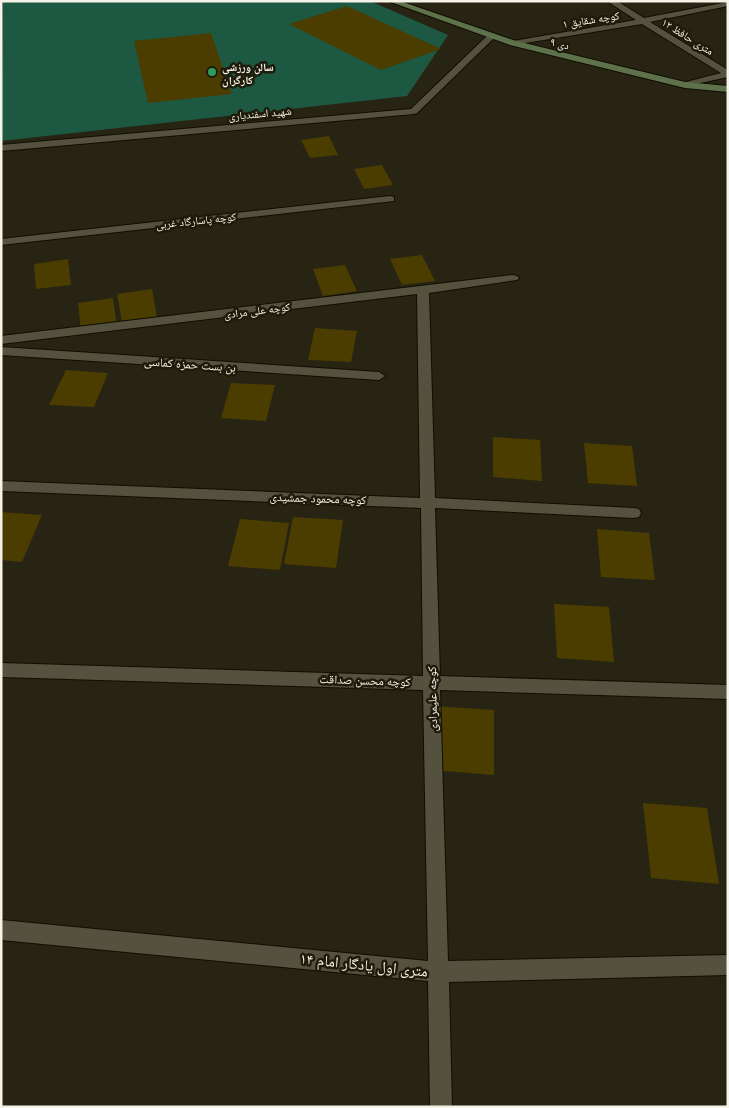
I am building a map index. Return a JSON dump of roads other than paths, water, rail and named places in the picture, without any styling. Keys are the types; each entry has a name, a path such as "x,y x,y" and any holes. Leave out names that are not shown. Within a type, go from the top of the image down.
{"street":[{"name":"۱۲ متری حافظ","path":"610,1 728,74"},
{"name":"۹ دی","path":"397,2 513,43 685,85 728,89"},
{"name":"کوچه شقایق ۱","path":"513,43 644,21 728,4"},
{"name":"شهید اسفندیاری","path":"1,148 414,110 492,36"},
{"path":"685,85 728,74"},
{"name":"کوچه پاسارگاد غربی","path":"1,242 390,199"},
{"name":"کوچه علی مرادی","path":"1,340 513,278"},
{"name":"کوچه علیمرادی","path":"423,290 441,1107"},
{"name":"بن بست حمزه کماسی","path":"1,351 379,376"},
{"name":"کوچه محمود جمشیدی","path":"1,486 634,513"},
{"name":"کوچه محسن صداقت","path":"1,670 728,692"},
{"name":"۱۴ متری اول یادگار امام","path":"1,930 438,972 728,965"}],"place":[{"name":"سالن ورزشی کارگران","path":"212,72"}]}
